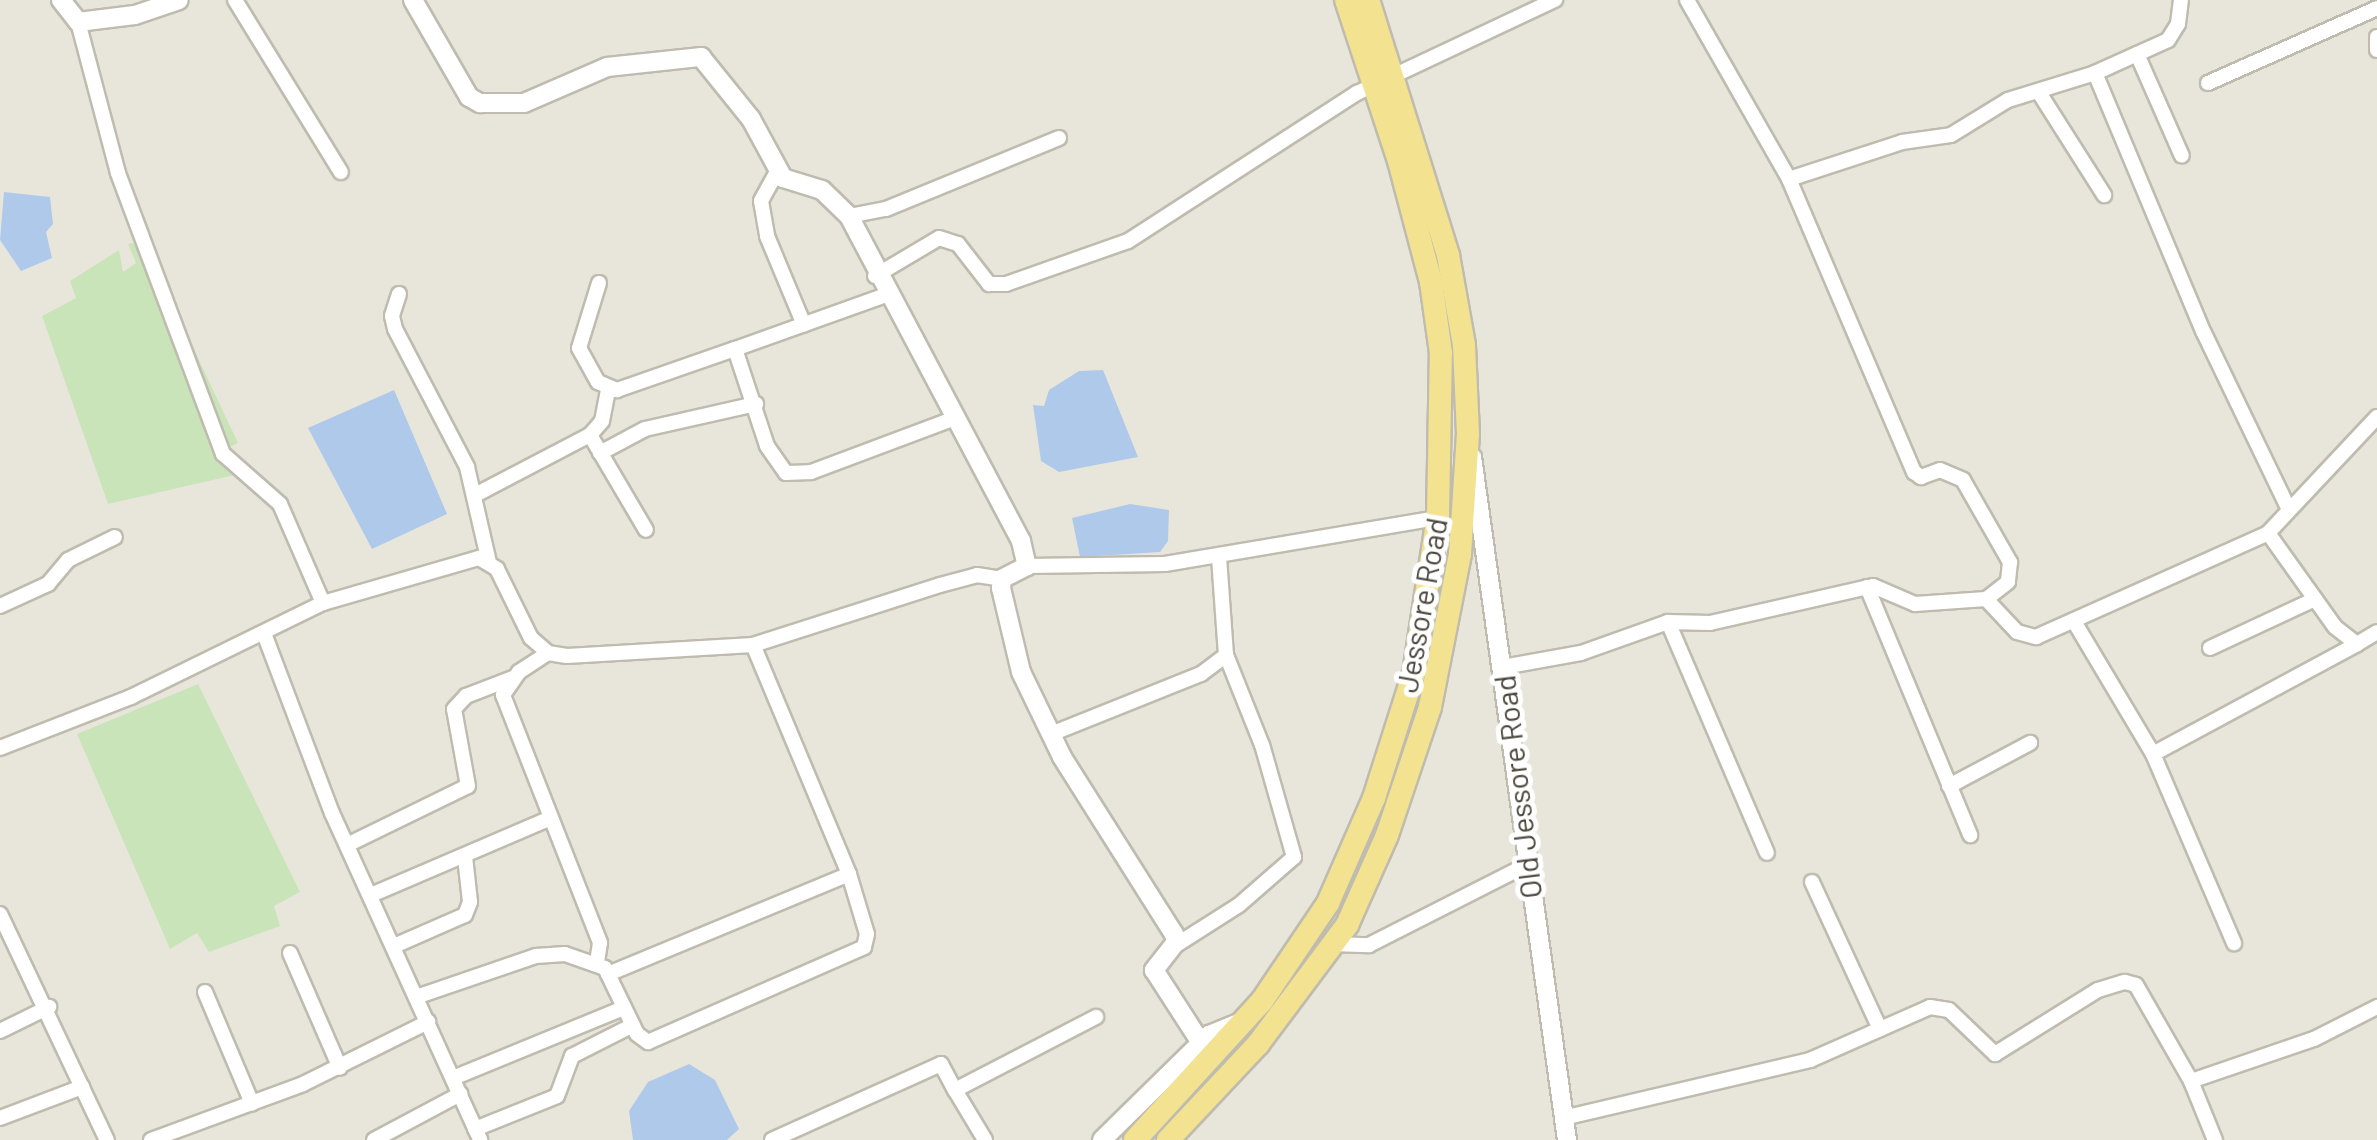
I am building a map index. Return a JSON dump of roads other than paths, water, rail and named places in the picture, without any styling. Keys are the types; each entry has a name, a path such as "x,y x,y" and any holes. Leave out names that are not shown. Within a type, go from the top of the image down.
{"highway":[{"name":"Jessore Road","path":"1135,1140 1246,1020 1336,887 1426,674 1473,516 1464,345 1424,169 1346,0"},
{"name":"Jessore Road","path":"1368,0 1399,161 1431,282 1441,353 1438,517 1426,674"},
{"path":"1168,1140 1258,1044 1332,944 1387,835 1426,674"}],"street":[{"path":"61,0 78,22 118,173 223,454 280,504 324,603"},
{"path":"78,22 135,15 179,0"},
{"path":"235,0 341,172"},
{"path":"413,0 469,96 480,103 524,103 608,67 701,57 750,119 782,178 836,200 849,216 875,276 1021,540 1027,566"},
{"path":"875,276 940,238 958,244 988,284 1080,260 1128,241 1296,128 1384,80 1556,0"},
{"path":"1503,667 1581,653 1668,622 1710,623 1866,587 1897,592 1915,604 1986,598 2008,582 2010,562 1964,480 1940,470 1921,477 1914,472 1789,180 1687,0"},
{"path":"1789,180 1902,142 1952,135 1983,112 2095,73 2176,31 2181,0"},
{"path":"2208,82 2377,8"},
{"path":"2377,37 2377,50"},
{"path":"2136,54 2182,156"},
{"path":"2095,73 2204,333 2289,510"},
{"path":"2040,94 2104,195"},
{"path":"849,216 886,210 1059,138"},
{"path":"778,170 761,201 763,213 804,325"},
{"path":"477,494 590,436 602,421 608,390 579,348 599,284"},
{"path":"400,294 392,316 396,330 477,494 489,562 532,638 548,653"},
{"path":"608,390 886,295"},
{"path":"735,349 776,463 798,476 953,420"},
{"path":"600,452 646,429 756,404"},
{"path":"1986,598 2024,636 2075,623 2268,533 2377,417"},
{"path":"590,436 646,530"},
{"path":"348,844 468,786 454,709 466,696 513,678 548,653 753,645 958,580 1002,578 1027,566 1219,557 1438,517 1473,516"},
{"name":"Old Jessore Road","path":"1473,516 1503,667 1524,866 1566,1140"},
{"path":"2268,533 2334,627 2357,644"},
{"path":"0,606 48,584 68,560 115,537"},
{"path":"1201,1042 1154,970 1173,947 1239,905 1294,857 1262,744 1226,655 1219,557"},
{"path":"0,748 265,636 324,603 465,559 489,562"},
{"path":"1002,578 1022,672 1051,734 1174,934 1173,947"},
{"path":"1866,587 1970,834"},
{"path":"2210,648 2315,599"},
{"path":"1668,622 1767,853"},
{"path":"2075,623 2153,754 2234,943"},
{"path":"2153,754 2377,632"},
{"path":"265,636 348,844 477,1135 556,1096 572,1056 633,1026"},
{"path":"513,678 504,696 507,711 600,943 602,968 643,1040 661,1040 856,954 867,934 850,874 753,645"},
{"path":"1051,734 1201,674 1226,655"},
{"path":"1949,786 2030,743"},
{"path":"371,896 466,858 548,819"},
{"path":"394,946 464,915 470,902 466,858"},
{"path":"1332,944 1369,945 1524,866"},
{"path":"416,996 536,956 602,968 850,874"},
{"path":"1812,882 1880,1029"},
{"path":"1,920 49,1007 107,1140"},
{"path":"290,953 340,1068"},
{"path":"1563,1118 1810,1060 1939,1007 1996,1054 2098,990 2125,982 2136,985 2191,1081 2215,1140"},
{"path":"205,992 252,1103"},
{"path":"2191,1081 2314,1038 2377,1006"},
{"path":"0,1031 49,1007"},
{"path":"453,1078 624,1008"},
{"path":"955,1090 1096,1017"},
{"path":"1102,1140 1201,1042 1246,1020"},
{"path":"151,1140 340,1068 428,1022"},
{"path":"772,1140 941,1064 985,1140"},
{"path":"0,1118 82,1087"},
{"path":"374,1140 460,1094"}],"water":[{"path":"4,192 50,197 53,224 46,232 52,258 21,271 0,240"},
{"path":"1103,370 1138,457 1059,472 1041,461 1033,405 1044,406 1049,390 1079,371"},
{"path":"394,390 447,514 372,549 308,428"},
{"path":"1130,504 1169,510 1168,541 1160,552 1080,557 1072,518"},
{"path":"689,1064 715,1080 739,1129 727,1140 633,1140 629,1111 648,1082"}]}
